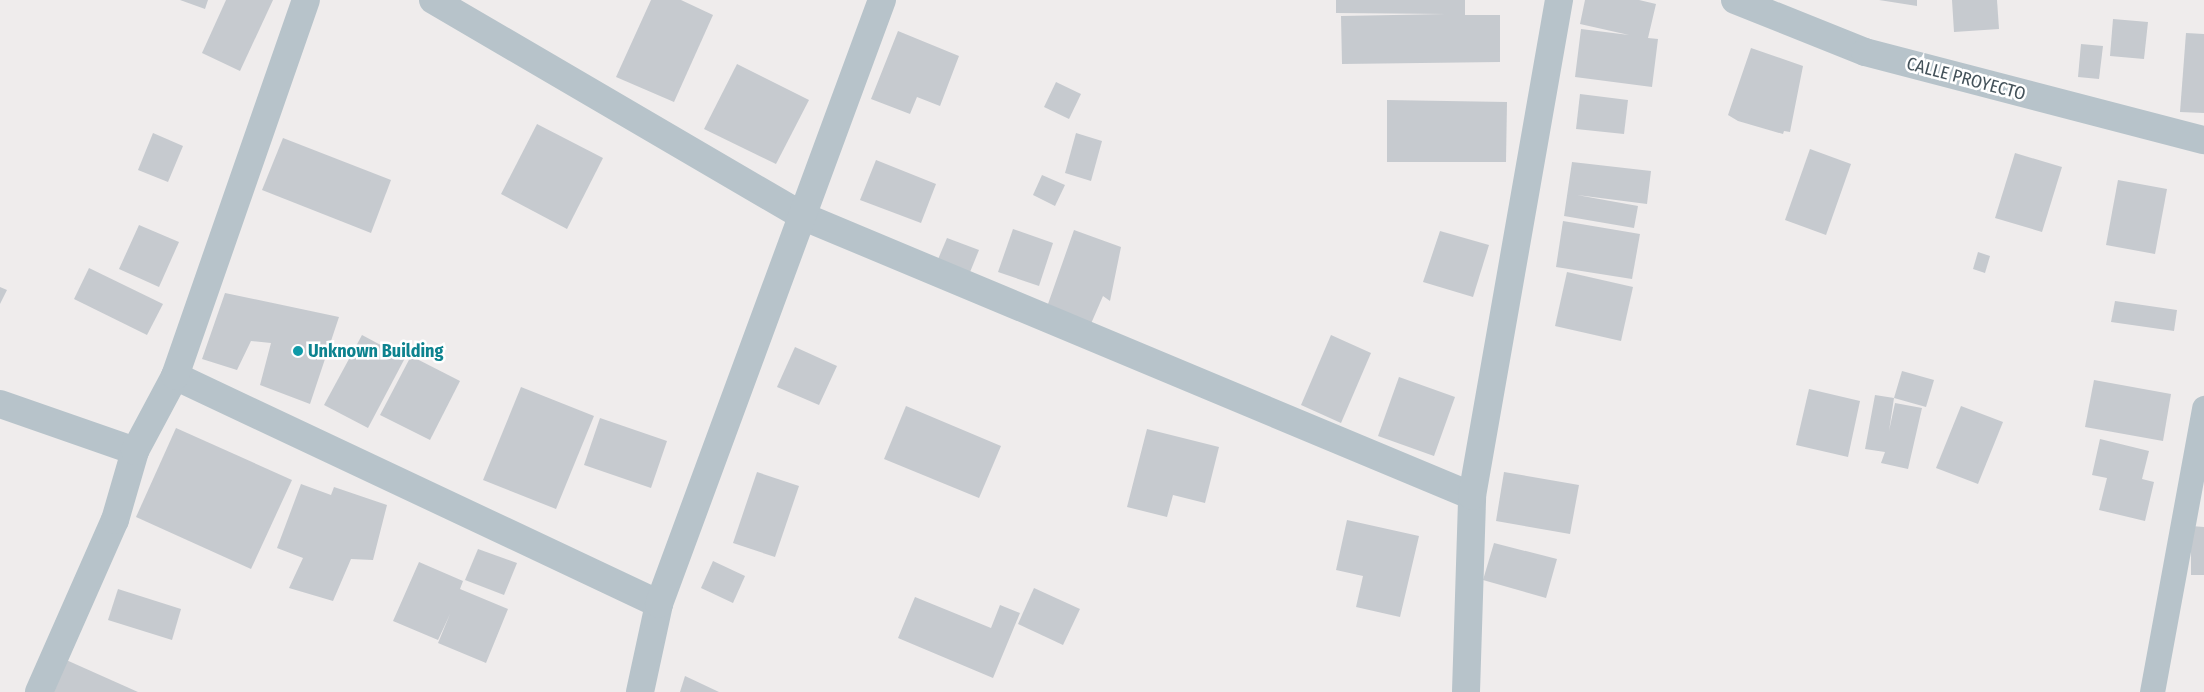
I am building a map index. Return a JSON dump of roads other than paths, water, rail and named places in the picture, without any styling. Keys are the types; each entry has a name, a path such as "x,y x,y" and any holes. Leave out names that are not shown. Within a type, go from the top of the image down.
{"street":[{"path":"39,692 115,520 135,451 175,376 306,0"},
{"path":"433,0 802,216 1472,496"},
{"path":"640,692 659,604 882,0"},
{"path":"1466,692 1472,496 1560,0"},
{"name":"CALLE PROYECTO","path":"1735,0 1865,52 2204,140"},
{"path":"175,376 659,604"},
{"path":"0,404 135,451"}],"lane":[{"path":"2152,692 2204,408"}],"place":[{"name":"Unknown Building","path":"298,351"}]}
